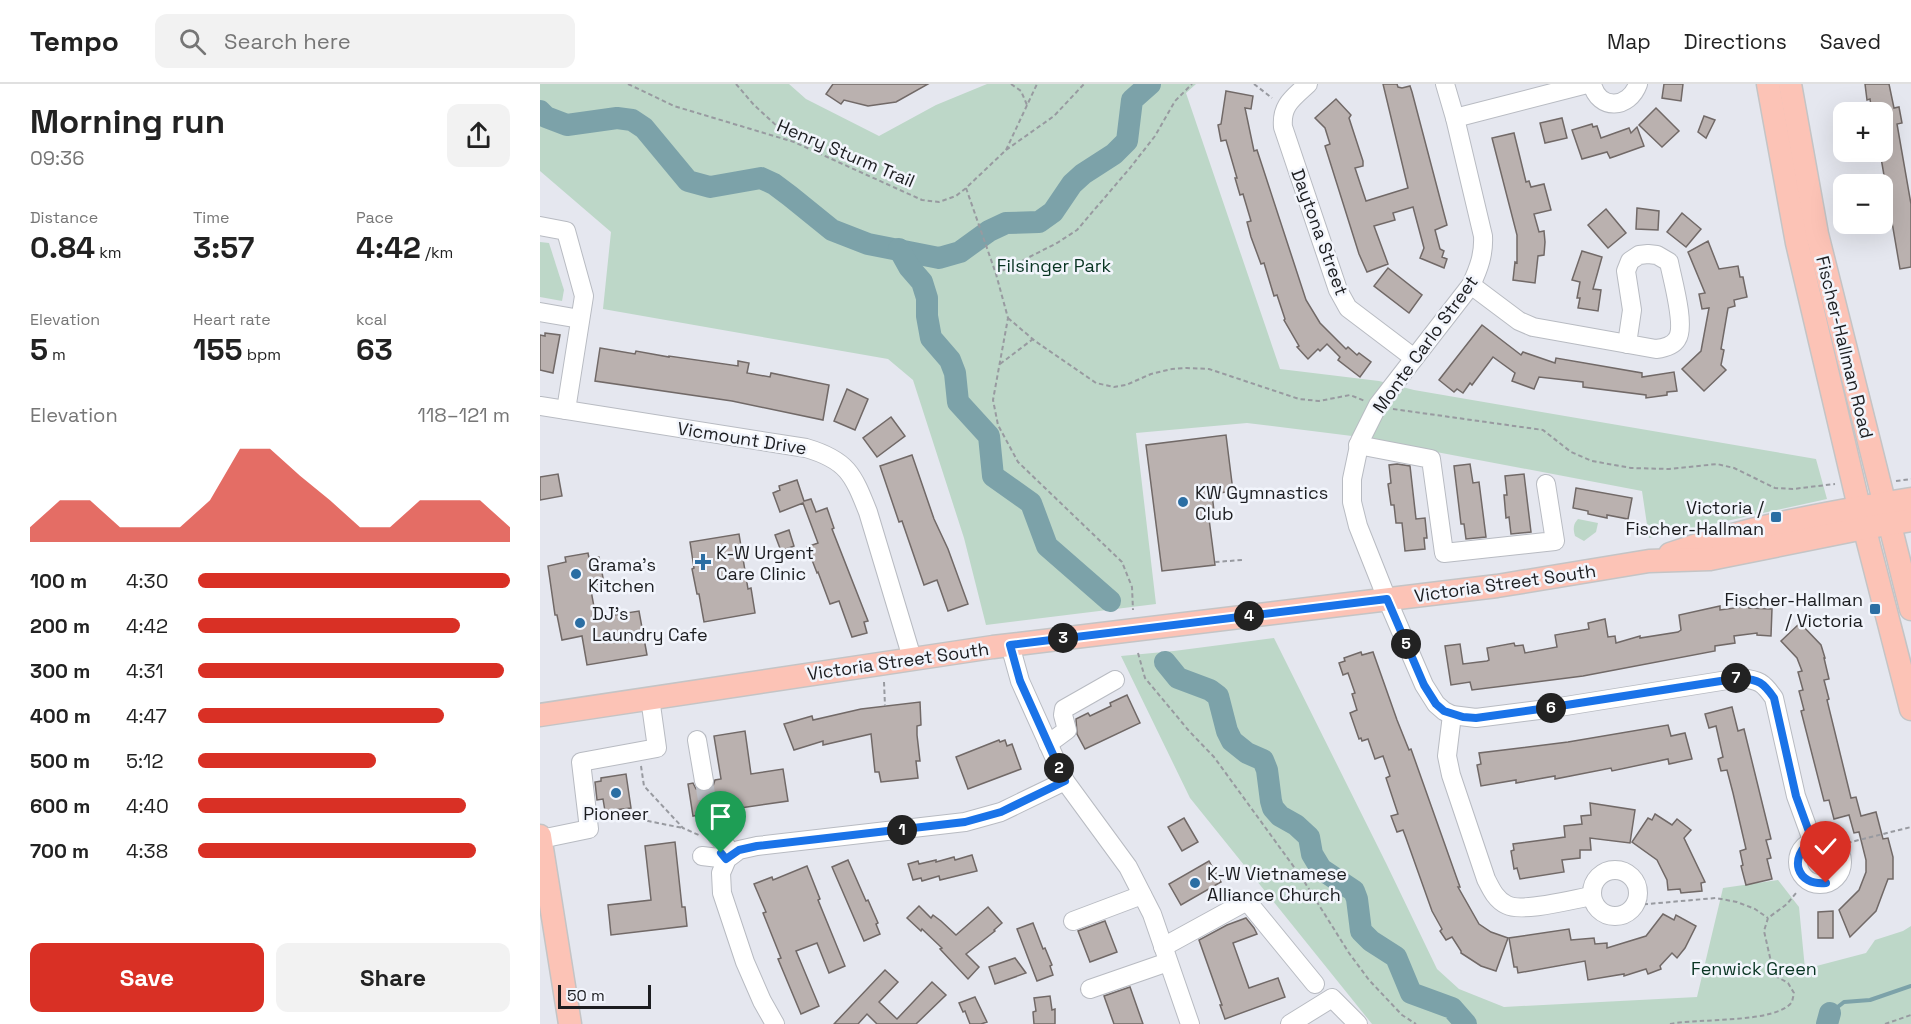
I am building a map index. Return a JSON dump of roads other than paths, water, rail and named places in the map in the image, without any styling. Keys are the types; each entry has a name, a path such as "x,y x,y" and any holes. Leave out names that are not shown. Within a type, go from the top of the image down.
{"main road":[{"name":"Fischer-Hallman Road","path":"1768,84 1797,243 1861,517 1911,709"},
{"name":"Fischer-Hallman Road","path":"1790,84 1817,234 1895,516 1911,609"},
{"name":"Victoria Street South","path":"540,715 912,658 1497,586 1649,561 1710,559 1861,517 1895,516 1911,499"},
{"path":"540,837 570,1024"}],"street":[{"name":"Daytona Street","path":"1308,84 1288,103 1284,110 1283,127 1338,290 1348,308 1414,358"},
{"name":"Monte Carlo Street","path":"1445,84 1483,236 1484,249 1480,267 1471,285 1378,405 1358,445 1352,479 1352,502 1358,526 1424,685 1436,704 1452,715"},
{"path":"1455,118 1587,84"},
{"path":"1592,84 1599,98 1616,104 1628,100 1634,94 1638,84"},
{"path":"540,226 566,231 584,296 566,410"},
{"path":"1471,285 1519,321 1533,327 1627,344 1656,349 1667,348 1678,339 1681,327 1669,262 1657,255 1639,255 1630,261 1626,271 1632,310 1627,344"},
{"path":"540,312 580,319"},
{"name":"Vicmount Drive","path":"540,406 806,448 826,454 839,462 850,473 868,512 912,658"},
{"path":"1358,445 1431,459 1444,553 1555,541 1546,484"},
{"path":"1010,645 1020,681 1065,781 1128,867 1152,914 1190,1024"},
{"path":"1592,896 1527,908 1514,908 1493,893 1486,879 1446,756 1452,715 1476,718 1740,678 1756,679 1774,698 1796,796 1812,840"},
{"path":"1048,744 1067,730 1063,715 1064,709 1115,680"},
{"path":"540,837 589,829 581,762 657,748 650,698"},
{"path":"697,740 704,781"},
{"path":"775,1024 762,1001 746,962 722,893 722,873 729,858 739,850 757,846 965,822 1001,812 1065,781"},
{"path":"710,813 717,836 729,858"},
{"path":"705,848 719,858 729,858"},
{"path":"1616,870 1634,879 1637,886 1636,905 1622,916 1607,915 1596,906 1592,896 1595,881 1603,873 1616,870"},
{"path":"1073,921 1142,895"},
{"path":"1090,989 1166,955 1247,901 1315,984"},
{"path":"1290,1024 1332,998 1358,1024"}],"waterway":[{"path":"540,111 546,117 567,125 617,118 632,120 644,128 688,181 710,187 761,178 774,184 832,230 868,244 939,258 960,252 989,231 1006,223 1039,222 1053,212 1072,184 1114,154 1127,141 1132,100 1150,84"},
{"path":"899,249 909,267 922,282 927,298 931,338 950,360 955,373 958,402 989,436 993,476 1031,503 1047,546 1110,601"},
{"path":"1165,662 1178,678 1210,690 1218,696 1227,731 1232,741 1247,753 1263,760 1267,770 1273,808 1280,816 1296,825 1309,837 1312,854 1321,869 1354,891 1361,931 1371,941 1396,957 1411,993 1452,1008 1466,1024"},
{"path":"1830,1013 1844,1002 1870,1000 1911,986"},
{"path":"1827,1024 1830,1013"}],"tunnel":[{"path":"704,781 709,813"}],"place":[{"name":"KW Gymnastics Club","path":"1183,502"},
{"name":"Victoria / Fischer-Hallman","path":"1776,517"},
{"name":"K-W Urgent Care Clinic","path":"703,562"},
{"name":"Grama's Kitchen","path":"576,574"},
{"name":"Fischer-Hallman / Victoria","path":"1875,609"},
{"name":"DJ's Laundry Cafe","path":"580,623"},
{"name":"Pioneer","path":"616,793"},
{"name":"K-W Vietnamese Alliance Church","path":"1195,883"}],"park label":[{"name":"Filsinger Park","path":"1054,265"},
{"name":"Fenwick Green","path":"1754,968"}]}
